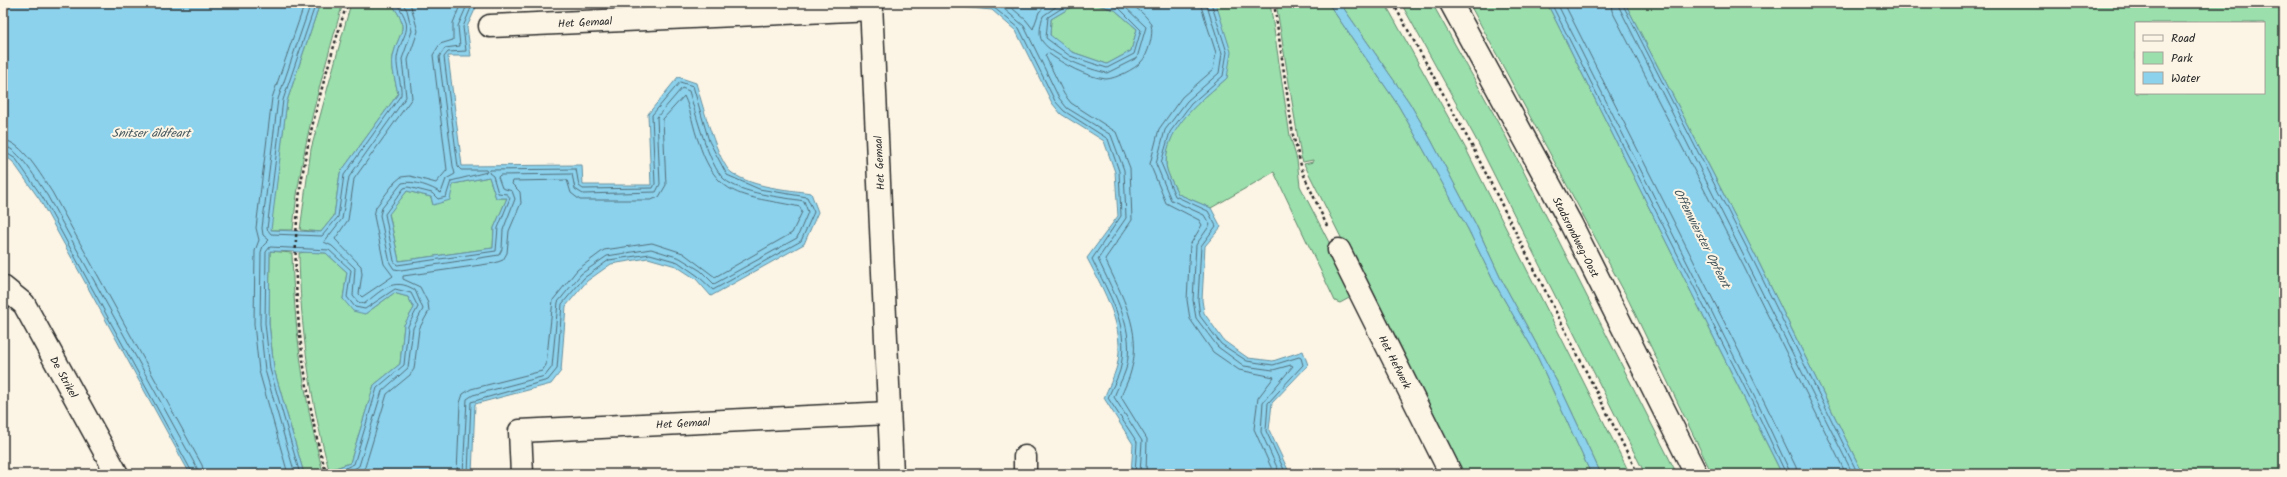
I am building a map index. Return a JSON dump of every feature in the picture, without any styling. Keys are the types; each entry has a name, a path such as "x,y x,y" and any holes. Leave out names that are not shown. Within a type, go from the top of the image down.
{"street":[{"name":"Stadsrondweg-Oost","path":"1451,3 1570,224 1696,474"},
{"name":"Het Gemaal","path":"490,26 871,6 892,474"},
{"name":"Het Hefwerk","path":"1339,250 1451,474"},
{"name":"De Strikel","path":"3,287 24,304 117,474"},
{"name":"Het Gemaal","path":"522,474 520,431 889,413"}],"path":[{"path":"327,472 316,431 304,367 299,328 295,253 296,230 307,148 347,3"},
{"path":"1274,3 1293,135 1303,173 1339,250"},
{"path":"1393,3 1472,146 1638,474"}],"green space":[{"path":"320,3 343,3 312,115 296,200 293,230 270,230 287,101"},
{"path":"351,3 391,3 397,12 402,26 402,31 393,57 393,71 398,94 340,173 334,216 321,232 300,230 311,149"},
{"path":"1214,3 1270,3 1290,136 1297,160 1300,186 1334,252 1353,296 1340,303 1335,301 1274,172 1211,208 1178,194 1168,174 1166,162 1172,136 1187,114 1227,78 1217,7"},
{"path":"1276,3 1328,3 1398,105 1468,229 1494,282 1538,358 1591,474 1460,474 1304,164 1313,162 1313,160 1303,162 1301,157"},
{"path":"1340,3 1385,3 1466,149 1630,474 1601,474 1563,393 1500,277 1476,225 1430,138 1409,102"},
{"path":"1401,3 1432,3 1501,127 1677,474 1645,474 1478,143"},
{"path":"1469,3 1547,3 1782,474 1712,474 1626,295"},
{"path":"1625,3 2284,3 2284,474 1863,474 1758,261"},
{"path":"1095,4 1115,10 1137,29 1131,51 1107,64 1072,52 1050,36 1051,19 1073,6"},
{"path":"489,177 496,198 507,198 494,228 493,248 399,261 389,213 407,191 431,197 433,205 453,184"},
{"path":"270,251 292,253 295,309 301,364 310,418 323,472 304,474 274,369 269,323"},
{"path":"299,253 326,253 347,272 343,299 365,314 394,293 408,297 414,308 404,325 400,364 374,385 350,463 329,470 311,389 301,308"}],"water":[{"name":"Snitser âldfeart","path":"3,3 320,3 287,101 271,230 321,232 334,216 340,173 398,94 393,71 393,57 402,31 402,26 401,20 391,3 478,3 467,27 471,56 448,56 462,166 582,165 583,185 651,185 648,114 678,77 696,83 706,117 721,158 732,173 760,185 811,193 818,212 804,244 711,296 696,279 676,266 648,258 611,264 587,281 566,306 561,371 551,384 475,404 472,474 320,474 350,463 374,385 400,364 404,325 414,308 408,297 394,293 365,314 353,311 343,299 347,272 326,253 270,251 269,323 274,369 304,474 190,474 40,200 13,162 3,154","holes":["489,177 496,198 507,198 494,228 493,248 399,261 389,214 407,191 431,197 433,205 450,200 453,184"]},
{"path":"947,3 1214,3 1217,7 1231,52 1227,78 1197,104 1179,125 1172,136 1168,149 1166,166 1168,174 1178,194 1211,208 1221,227 1205,246 1202,300 1204,313 1224,341 1248,358 1273,361 1303,351 1308,365 1272,403 1269,430 1290,474 1131,474 1133,444 1104,398 1117,366 1119,352 1116,324 1112,310 1087,258 1118,216 1115,172 1104,141 1061,114 1052,103 1016,31 992,10 949,6","holes":["1095,4 1115,10 1137,29 1131,51 1107,64 1072,52 1050,35 1051,19 1073,6"]},
{"path":"1328,3 1340,3 1409,102 1430,138 1476,225 1500,277 1563,393 1601,474 1591,474 1538,358 1494,282 1468,229 1398,105"},
{"name":"Offenwierster Opfeart","path":"1547,3 1625,3 1758,261 1863,474 1782,474"}]}
